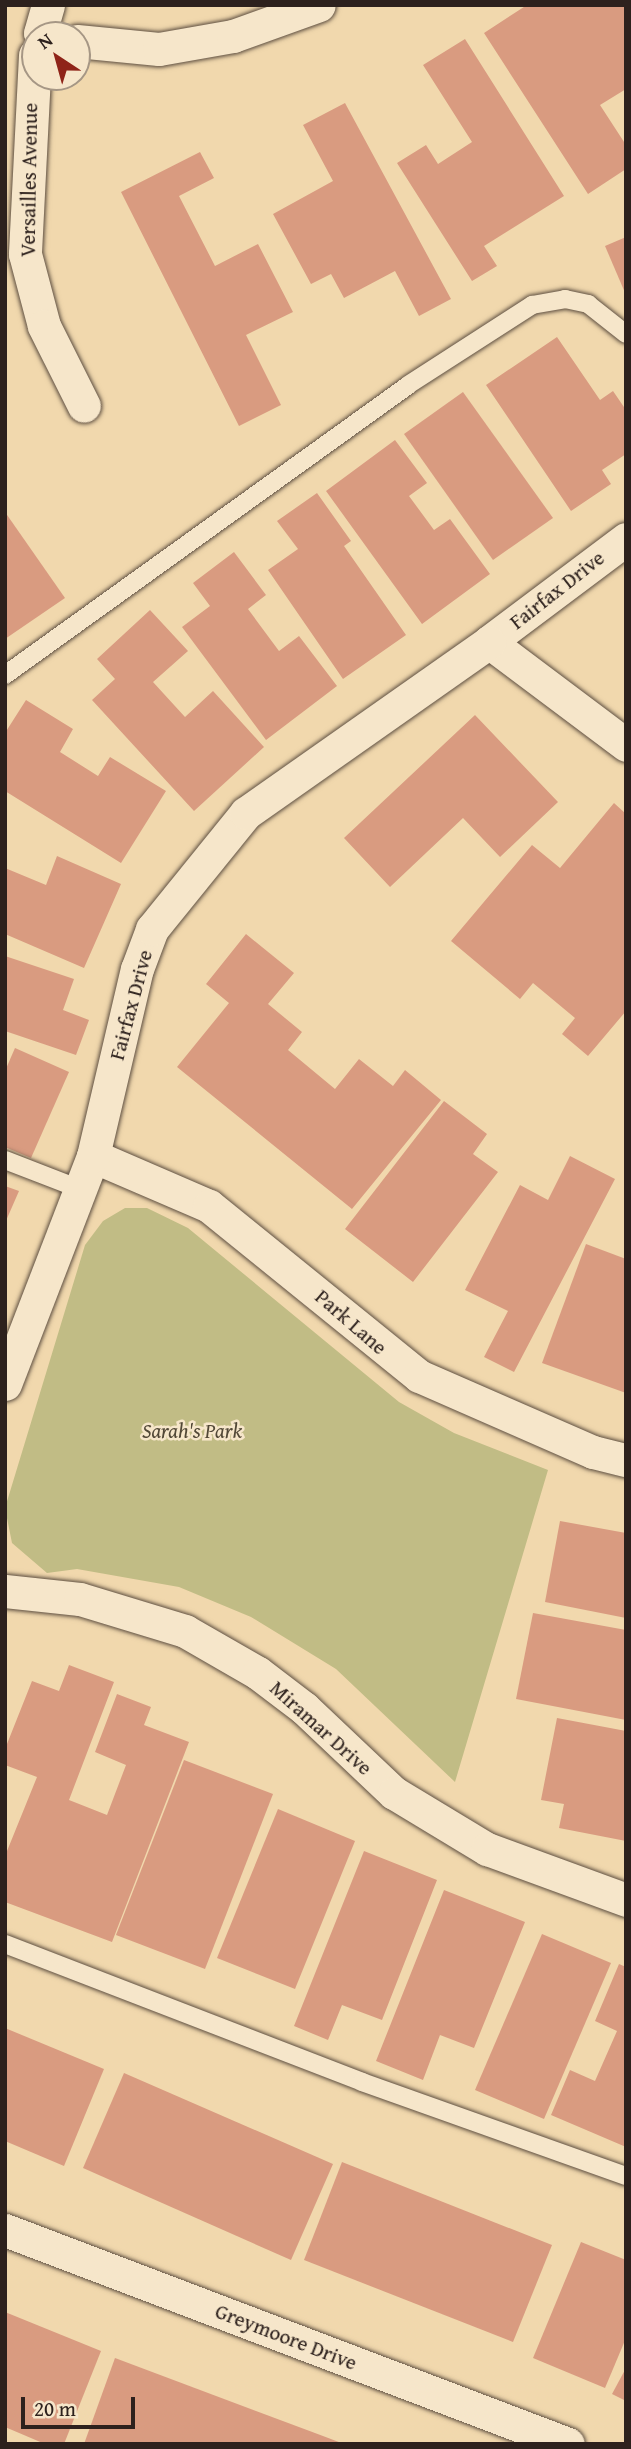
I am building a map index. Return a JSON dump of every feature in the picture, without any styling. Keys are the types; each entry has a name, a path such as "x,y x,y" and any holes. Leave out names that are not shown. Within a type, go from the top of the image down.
{"street":[{"path":"91,42 159,49 233,36 320,5"},
{"name":"Versailles Avenue","path":"33,91 25,254 44,326 84,406"},
{"name":"Fairfax Drive","path":"5,1384 14,1331 93,1156 137,969 152,929 246,813 489,642 626,538"},
{"name":"Fairfax Drive","path":"489,642 626,745"},
{"name":"Park Lane","path":"93,1156 209,1206 419,1376 593,1452 626,1460"},
{"name":"Miramar Drive","path":"5,1591 80,1599 185,1631 258,1673 304,1708 394,1793 487,1849 626,1900"},
{"name":"Greymoore Drive","path":"5,2230 568,2444"}],"lane":[{"path":"5,675 408,385 532,305 565,299 588,304 626,334"},
{"path":"5,1160 80,1189"},
{"path":"5,1944 362,2082 626,2176"}],"green space":[{"name":"Sarah's Park","path":"125,1208 147,1208 188,1228 399,1402 454,1433 548,1470 455,1782 336,1669 251,1617 179,1587 77,1569 47,1573 12,1543 5,1508 85,1245 103,1221"}],"building":[{"path":"527,5 626,5 626,89 600,105 626,145 626,169 588,194 484,33"},
{"path":"465,39 564,196 484,246 497,266 472,281 397,163 426,145 438,164 472,142 423,65"},
{"path":"345,103 451,299 419,316 395,271 344,298 331,274 311,284 273,214 333,181 303,125"},
{"path":"200,152 214,178 179,196 215,266 258,244 293,312 246,335 281,405 239,426 121,192"},
{"path":"626,237 626,295 605,246"},
{"path":"557,337 600,400 613,391 626,410 626,454 602,470 611,484 571,511 486,385"},
{"path":"463,392 553,518 493,560 404,434"},
{"path":"395,440 427,483 409,496 434,530 450,519 490,574 422,624 326,491"},
{"path":"317,493 351,541 344,546 406,635 343,679 268,570 298,549 277,521"},
{"path":"5,512 65,598 5,639"},
{"path":"234,552 266,595 248,609 279,651 299,636 337,686 266,740 182,627 210,606 193,583"},
{"path":"150,610 188,651 153,682 185,717 213,691 264,747 194,811 92,700 115,679 97,659"},
{"path":"26,700 73,729 60,752 98,776 110,757 166,791 121,863 5,791 5,733"},
{"path":"475,715 558,802 500,857 463,818 390,887 344,838"},
{"path":"614,803 626,814 626,1011 588,1056 562,1034 575,1018 533,983 520,999 451,941 532,845 560,868"},
{"path":"57,856 121,884 84,968 5,934 5,868 46,885"},
{"path":"246,934 294,973 268,1004 302,1032 288,1050 335,1089 359,1059 393,1086 405,1070 441,1100 352,1209 177,1067 229,1003 206,984"},
{"path":"5,956 74,979 63,1010 89,1020 76,1055 5,1031"},
{"path":"15,1048 69,1072 31,1158 5,1147 5,1071"},
{"path":"444,1101 487,1134 473,1154 498,1172 413,1282 345,1229"},
{"path":"570,1156 615,1179 514,1372 484,1357 508,1311 465,1290 520,1185 548,1200"},
{"path":"5,1186 19,1191 5,1223"},
{"path":"586,1244 626,1259 626,1393 542,1363"},
{"path":"560,1521 626,1533 626,1618 545,1602"},
{"path":"533,1613 626,1630 626,1720 516,1699"},
{"path":"69,1665 114,1682 69,1800 107,1815 126,1765 95,1752 117,1694 151,1707 144,1725 189,1742 112,1942 5,1902 5,1856 37,1777 5,1765 5,1749 32,1681 59,1691"},
{"path":"557,1718 626,1731 626,1841 559,1828 564,1804 541,1800"},
{"path":"184,1760 273,1794 205,1969 116,1935"},
{"path":"278,1809 355,1841 295,1989 217,1958"},
{"path":"364,1851 437,1880 382,2020 342,2005 328,2040 294,2026"},
{"path":"444,1890 525,1922 474,2048 440,2035 423,2080 376,2061"},
{"path":"542,1934 611,1963 544,2119 475,2090"},
{"path":"619,1964 626,1967 626,2147 551,2115 570,2070 595,2081 617,2031 595,2021"},
{"path":"5,2028 104,2069 64,2166 5,2141"},
{"path":"124,2073 333,2164 291,2260 83,2168"},
{"path":"342,2162 552,2245 513,2342 304,2260"},
{"path":"581,2242 626,2260 626,2338 605,2388 533,2358"},
{"path":"5,2312 101,2351 64,2444 45,2444 5,2427"},
{"path":"115,2358 323,2436 344,2444 84,2444"},
{"path":"626,2368 626,2401 612,2394"}]}
